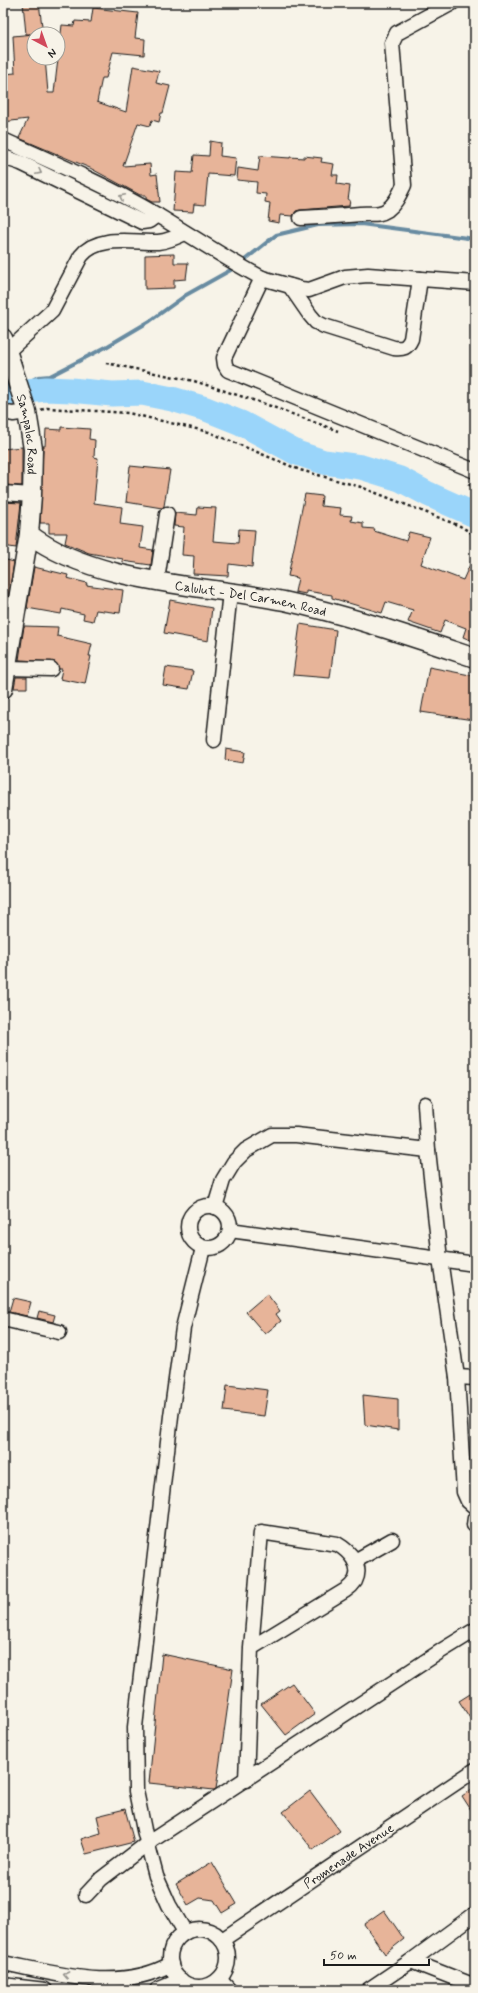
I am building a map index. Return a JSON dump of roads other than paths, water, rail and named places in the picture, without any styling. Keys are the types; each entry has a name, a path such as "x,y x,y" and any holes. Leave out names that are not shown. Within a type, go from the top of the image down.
{"main road":[{"name":"Sampaloc Road","path":"3,689 29,534 33,449 27,411 5,344"},
{"name":"Calulut - Del Carmen Road","path":"29,534 41,544 67,557 110,570 157,580 284,601 404,635 475,658"}],"street":[{"path":"301,218 375,214 386,210 396,201 404,185 392,43 397,33 452,3"},
{"path":"156,215 149,221 142,222 21,163 5,158 7,142 72,171 156,215 258,276 290,286 309,290 345,277 368,275 475,283"},
{"path":"66,185 72,171"},
{"path":"5,344 52,311 81,256 94,244 135,241 159,242 187,234"},
{"path":"258,276 224,358 225,365 228,370 475,471"},
{"path":"290,286 310,315 320,324 394,348 402,349 407,346 411,339 420,279"},
{"path":"3,412 13,414 27,411"},
{"path":"3,493 32,495"},
{"path":"157,580 167,514"},
{"path":"214,740 230,592"},
{"path":"7,668 50,669"},
{"path":"425,1104 428,1150 440,1259 457,1377 464,1492 468,1501 475,1507"},
{"path":"215,1207 223,1180 234,1162 246,1150 272,1135 296,1135 428,1150"},
{"path":"204,1206 215,1207 224,1211 229,1220 230,1230 226,1241 215,1248 203,1248 194,1242 188,1233 189,1222 194,1212 204,1206"},
{"path":"230,1230 475,1264"},
{"path":"185,1932 169,1905 156,1876 148,1843 136,1791 136,1727 171,1416 183,1328 203,1248"},
{"path":"3,1319 59,1332"},
{"path":"457,1377 475,1378"},
{"path":"246,1780 251,1648 261,1532 337,1544 347,1550 355,1561 357,1571 355,1581 346,1590 251,1648"},
{"path":"355,1561 392,1540"},
{"path":"86,1896 101,1879 148,1843 475,1630"},
{"name":"Promenade Avenue","path":"222,1940 475,1770"},
{"path":"368,1990 411,1961 475,1914"},
{"path":"205,1930 216,1934 222,1940 226,1947 227,1964 219,1979 200,1987 190,1985 181,1980 174,1973 171,1964 171,1952 176,1941 185,1932 205,1930"},
{"path":"411,1961 475,1986"},
{"path":"3,1963 106,1981 136,1979 150,1975 171,1964"},
{"path":"219,1979 229,1990"},
{"path":"157,1990 181,1980"},
{"path":"3,1985 45,1990"}],"waterway":[{"path":"23,385 38,377 50,376 106,347 150,321 186,295 236,267 276,235 318,225 361,224 475,239"},
{"path":"7,393 16,389"},
{"path":"3,391 7,393 46,389 112,394 142,393 172,399 206,409 241,423 297,453 324,462 361,467 400,479 428,494 475,515"}]}
